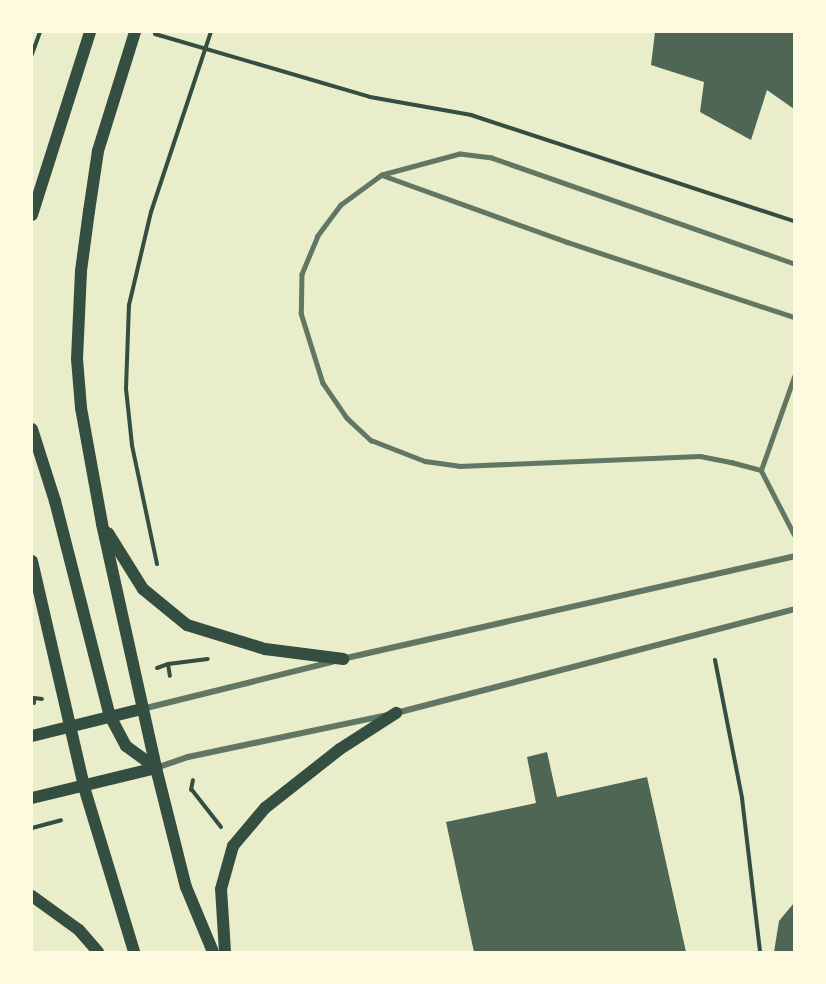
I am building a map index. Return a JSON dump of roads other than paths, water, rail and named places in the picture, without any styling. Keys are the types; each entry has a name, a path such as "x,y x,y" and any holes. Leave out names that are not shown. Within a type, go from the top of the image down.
{"main road":[{"path":"32,215 90,32"},
{"path":"135,32 98,151 81,271 79,378 102,524 142,709 186,887 213,952"},
{"path":"32,429 55,501 110,716 126,746 156,768"},
{"path":"102,524 143,589 187,625 265,649 343,659"},
{"path":"32,561 73,725 84,787 134,952"},
{"path":"32,736 142,709"},
{"path":"225,952 221,889 233,846 265,808 340,749 396,712"},
{"path":"32,798 156,768"},
{"path":"32,896 80,930 98,952"}],"street":[{"path":"142,709 343,659 795,556"},
{"path":"156,768 188,757 396,712 795,609"}],"lane":[{"path":"761,470 700,456 459,466 424,461 371,440 347,418 323,382 301,313 302,274 318,236 341,205 382,175 460,154 492,158 795,264"},
{"path":"382,175 567,242 795,317"},
{"path":"795,378 761,470 795,534"}]}
